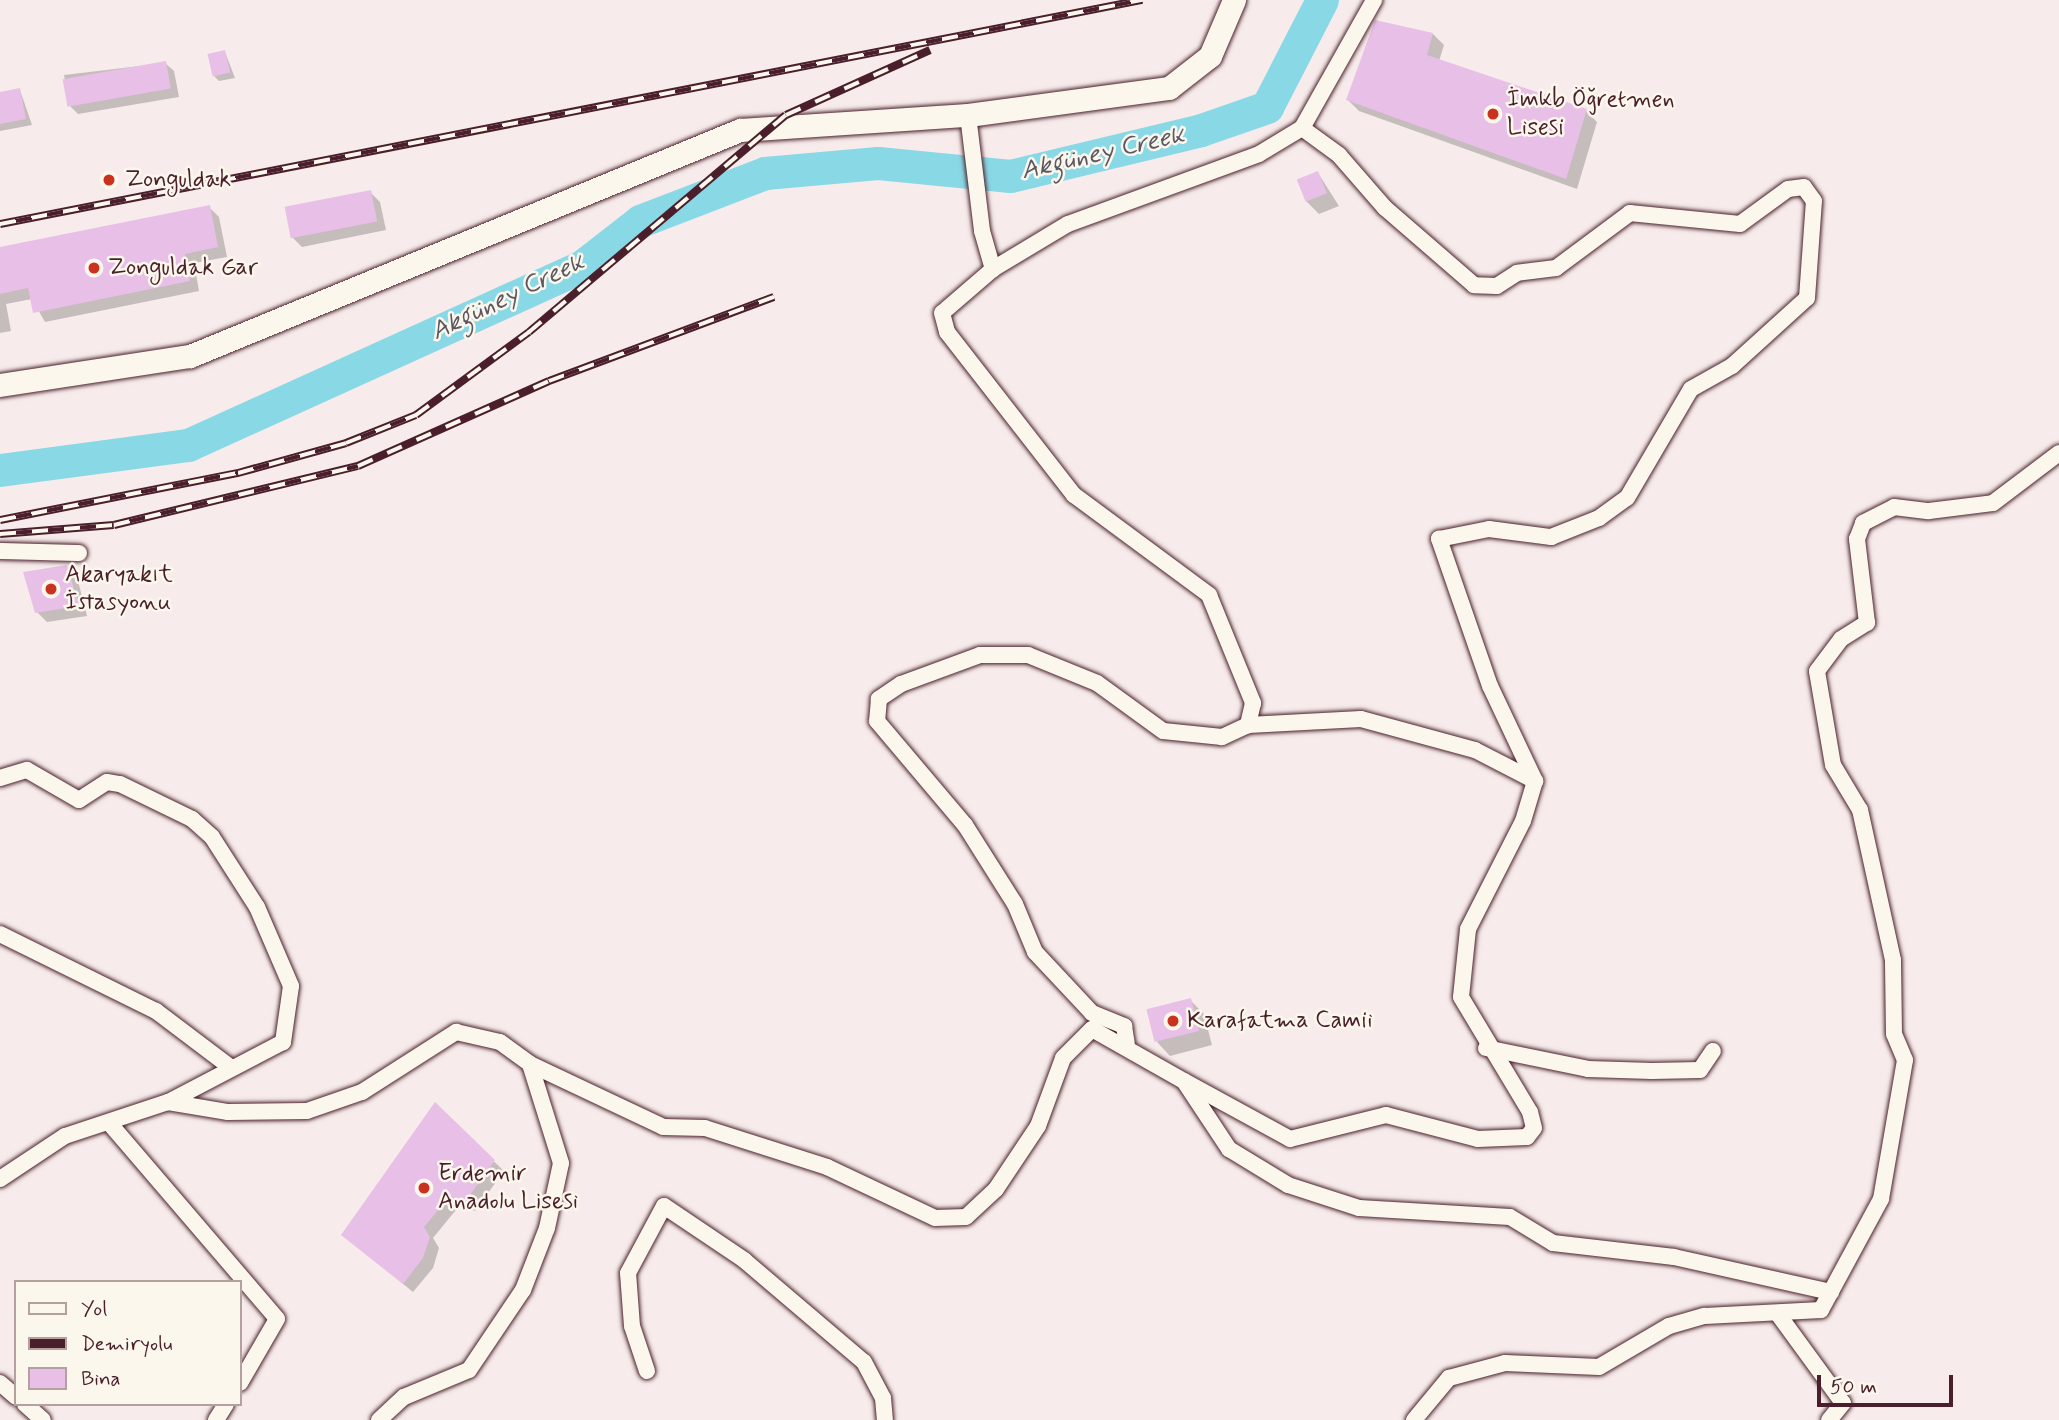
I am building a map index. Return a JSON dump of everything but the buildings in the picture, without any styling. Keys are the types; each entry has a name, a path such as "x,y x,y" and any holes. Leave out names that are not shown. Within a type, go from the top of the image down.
{"street":[{"path":"0,385 190,356 740,130 968,115 1169,88 1210,56 1234,0"},
{"path":"1248,725 1253,703 1209,596 1074,495 947,332 942,313 993,269 1068,224 1259,154 1302,128 1374,0"},
{"path":"968,115 976,196 993,269"},
{"path":"167,1102 228,1112 307,1111 362,1092 456,1032 500,1042 530,1064 663,1127 705,1128 827,1167 935,1218 966,1217 996,1189 1038,1126 1063,1058 1092,1028 1127,1044 1184,1081 1290,1139 1386,1115 1478,1139 1527,1138 1534,1128 1530,1112 1486,1048 1461,997 1468,929 1523,821 1535,781 1490,686 1439,539 1489,529 1551,537 1599,518 1627,498 1691,389 1732,366 1807,298 1814,201 1804,187 1788,189 1740,224 1630,213 1556,268 1517,273 1497,286 1474,285 1385,208 1339,155 1302,128"},
{"path":"1414,1420 1449,1378 1505,1363 1599,1367 1669,1326 1705,1316 1821,1310 1881,1199 1905,1060 1894,1034 1893,960 1863,821 1822,731 1817,671 1841,639 1867,623 1857,539 1863,523 1894,507 1929,511 1993,503 2059,453"},
{"path":"0,551 79,553"},
{"path":"1127,1044 1124,1026 1092,1013 1035,952 1015,904 965,825 877,721 878,699 980,655 1028,655 1097,683 1163,731 1222,737 1248,725 1361,719 1475,750 1535,781"},
{"path":"0,778 27,770 79,800 107,782 120,784 212,837 257,907 291,986 283,1042 167,1102 111,1125 65,1136 0,1179"},
{"path":"0,934 156,1011 230,1068"},
{"path":"1486,1048 1588,1069 1652,1071 1700,1070 1713,1051"},
{"path":"379,1420 404,1397 469,1370 523,1290 547,1228 561,1163 530,1064"},
{"path":"1184,1081 1229,1149 1299,1189 1359,1208 1510,1217 1553,1243 1674,1257 1831,1292"},
{"path":"111,1125 277,1319 242,1380"},
{"path":"647,1371 632,1326 628,1273 664,1206 744,1260 864,1363 883,1398 885,1420"},
{"path":"1777,1314 1843,1404 1829,1420"},
{"path":"0,1383 14,1394"},
{"path":"27,1406 43,1420"}],"waterway":[{"name":"Akgüney Creek","path":"0,470 188,445 581,267 640,221 765,173 878,163 1010,176 1201,130 1267,107 1322,0"}],"railway":[{"path":"0,224 1142,0"},
{"path":"0,520 238,473 346,443 416,415 529,332 786,115 930,50"},
{"path":"0,534 114,525 358,466 549,381 774,297"}],"place":[{"name":"İmkb Öğretmen Lisesi","path":"1493,114"},
{"name":"Zonguldak","path":"109,180"},
{"name":"Zonguldak Gar","path":"94,268"},
{"name":"Akaryakıt İstasyonu","path":"51,589"},
{"name":"Karafatma Camii","path":"1173,1021"},
{"name":"Erdemir Anadolu Lisesi","path":"424,1188"}]}
